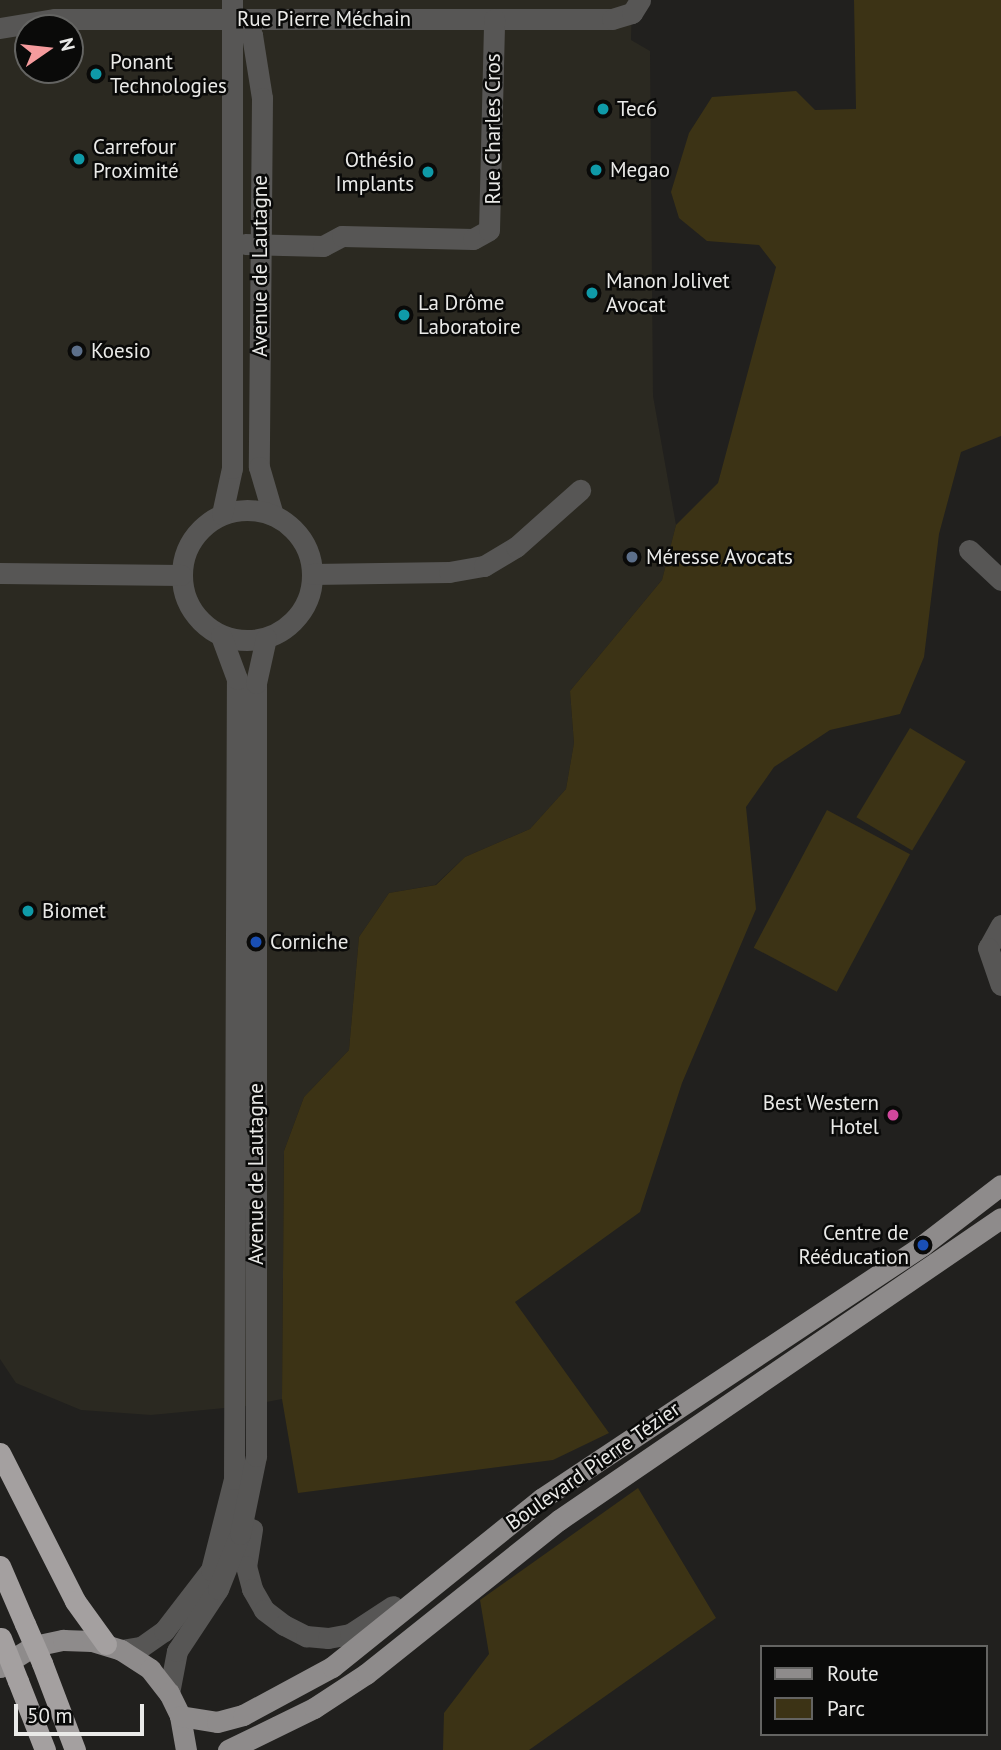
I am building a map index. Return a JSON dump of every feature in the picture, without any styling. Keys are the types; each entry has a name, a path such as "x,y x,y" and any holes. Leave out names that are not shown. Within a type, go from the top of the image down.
{"highway":[{"path":"0,1453 75,1601 113,1647"},
{"path":"0,1566 42,1662 75,1750"},
{"path":"0,1637 45,1750"}],"main road":[{"name":"Boulevard Pierre Tézier","path":"180,1716 206,1722 228,1720 300,1687 355,1651 457,1564 541,1499 923,1245 1001,1185"},
{"name":"Boulevard Pierre Tézier","path":"228,1750 314,1709 366,1674 559,1520 1001,1218"},
{"path":"0,1667 21,1652 48,1642 78,1639 113,1647 150,1669 169,1693 180,1716 186,1750"}],"street":[{"name":"Rue Pierre Méchain","path":"0,28 55,19 236,12 494,19 623,18 640,0"},
{"name":"Avenue de Lautagne","path":"222,514 232,468 236,12"},
{"name":"Avenue de Lautagne","path":"236,12 252,35 262,98 260,467 273,515"},
{"name":"Rue Charles Cros","path":"233,244 323,246 342,236 472,239 489,230 494,19"},
{"path":"312,573 449,572 484,566 516,547 580,490"},
{"path":"248,510 273,515 301,539 312,573 300,614 266,638 251,641 221,636 192,611 181,575 188,545 208,521 222,514 248,510"},
{"path":"969,550 1001,580"},
{"path":"0,573 181,575"},
{"name":"Avenue de Lautagne","path":"113,1647 141,1647 164,1631 211,1570 234,1479 237,679 221,636"},
{"name":"Avenue de Lautagne","path":"169,1693 177,1651 218,1589 240,1534 256,1455 256,683 266,638"},
{"path":"1001,925 988,948 1001,985"},
{"path":"256,1455 261,1472 260,1496 246,1566 264,1610 284,1625 306,1636 349,1634 457,1564"}],"shaded area":[{"path":"0,0 632,0 631,40 650,51 653,396 676,525 662,580 570,691 574,743 566,789 530,829 465,857 435,885 389,893 359,937 349,1050 304,1097 284,1151 282,1399 246,1406 151,1415 81,1410 16,1383 0,1359"}],"green space":[{"path":"854,0 1001,0 1001,436 961,452 939,534 924,657 900,714 830,730 774,767 746,807 756,909 682,1083 640,1212 515,1302 609,1433 553,1460 298,1493 282,1399 284,1151 304,1097 349,1050 359,937 389,893 436,885 465,857 530,829 566,789 574,743 570,691 662,580 676,525 718,483 776,267 759,245 707,241 679,218 671,192 689,133 712,97 796,91 815,110 856,109"},
{"path":"910,728 966,761 912,851 856,817"},
{"path":"827,810 910,854 837,992 754,948"},
{"path":"638,1488 716,1618 529,1750 443,1750 444,1713 489,1654 480,1600"}],"place":[{"name":"Ponant Technologies","path":"96,74"},
{"name":"Tec6","path":"603,109"},
{"name":"Carrefour Proximité","path":"79,159"},
{"name":"Megao","path":"596,170"},
{"name":"Othésio Implants","path":"428,172"},
{"name":"Manon Jolivet Avocat","path":"592,293"},
{"name":"La Drôme Laboratoire","path":"404,315"},
{"name":"Koesio","path":"77,351"},
{"name":"Méresse Avocats","path":"632,557"},
{"name":"Biomet","path":"28,911"},
{"name":"Corniche","path":"256,942"},
{"name":"Best Western Hotel","path":"893,1115"},
{"name":"Centre de Rééducation","path":"923,1245"}]}
